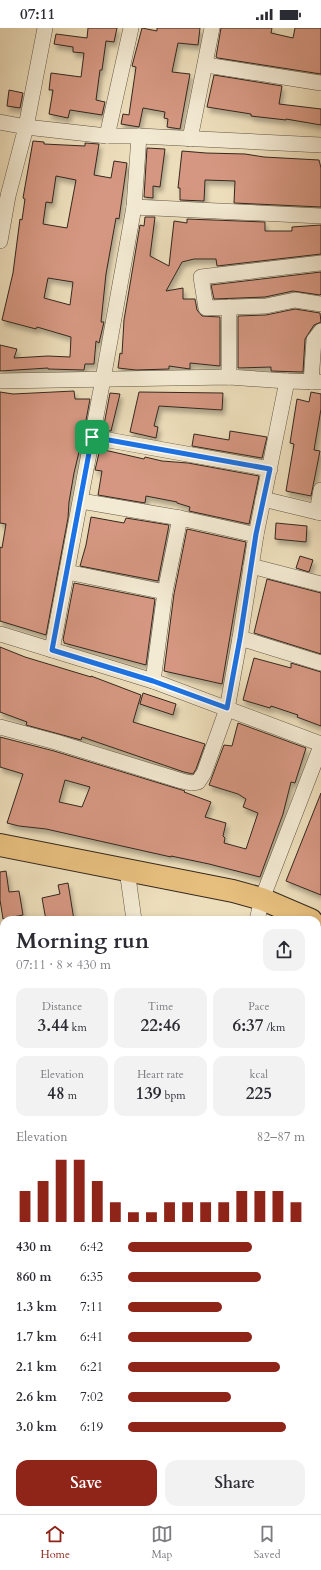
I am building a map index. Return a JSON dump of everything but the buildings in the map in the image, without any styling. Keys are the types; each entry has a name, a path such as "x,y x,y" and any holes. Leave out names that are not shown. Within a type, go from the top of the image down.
{"highway":[{"path":"0,845 233,891 262,899 302,916"}],"street":[{"path":"0,241 8,196 26,126 45,28"},
{"path":"107,136 131,28"},
{"path":"190,139 206,65 212,28"},
{"path":"206,65 321,84"},
{"path":"0,122 107,136 139,136 321,145"},
{"path":"52,650 104,379 134,207 139,136"},
{"path":"134,207 321,216"},
{"path":"321,263 201,277 206,308 266,306 295,300 321,304"},
{"path":"229,307 229,377"},
{"path":"0,381 229,377 316,382 314,340 321,331"},
{"path":"0,727 56,742 191,783 198,782 204,774 227,708 240,638 256,534 288,381"},
{"path":"92,437 270,469"},
{"path":"263,499 319,513 321,490"},
{"path":"81,501 180,518 256,534"},
{"path":"153,681 165,592 180,518"},
{"path":"251,566 321,584"},
{"path":"68,572 165,592"},
{"path":"0,634 153,681 321,745 262,899 258,916"},
{"path":"240,638 321,663"},
{"path":"127,870 133,916"}],"route":[{"path":"92,437 270,469 256,534 240,638 227,708 153,681 52,650 92,437"}]}
